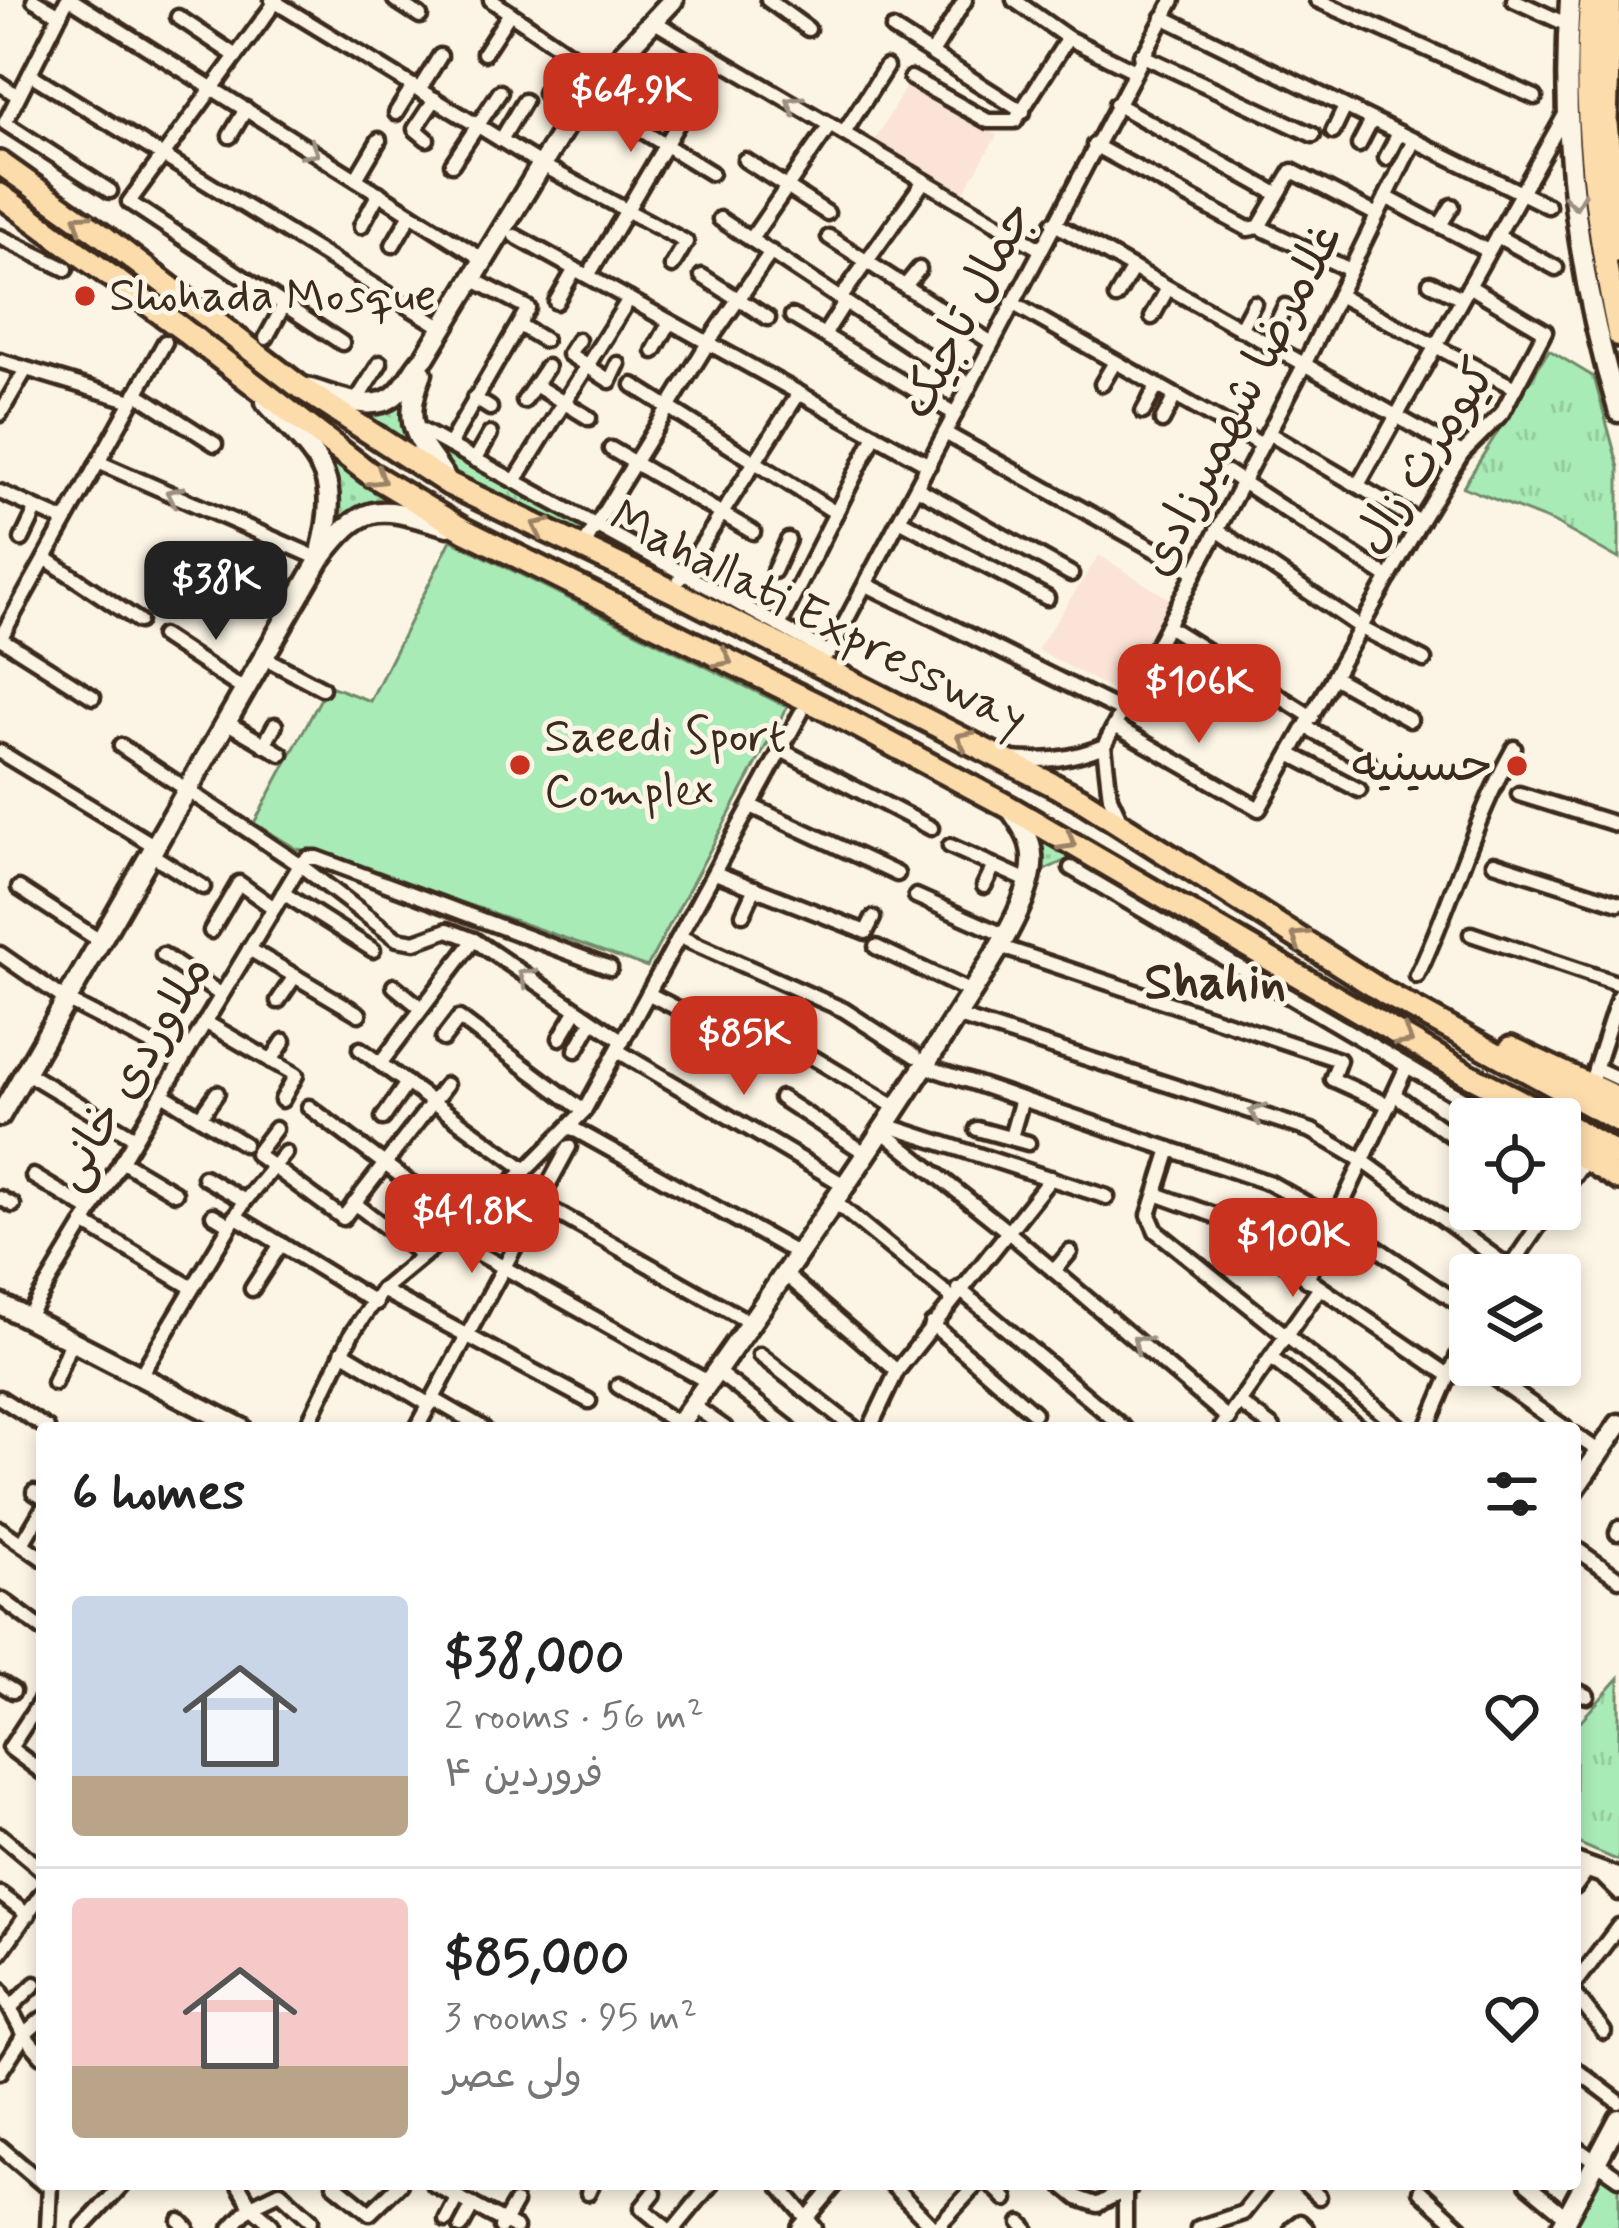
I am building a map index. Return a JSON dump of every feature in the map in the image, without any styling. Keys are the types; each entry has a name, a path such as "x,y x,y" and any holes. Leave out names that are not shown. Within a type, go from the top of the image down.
{"highway":[{"path":"1591,0 1588,102 1596,202 1619,334"},
{"path":"1610,0 1606,123 1619,250"},
{"name":"Mahallati Expressway","path":"0,163 297,385 449,484 583,548 679,583 1123,825 1443,1027 1619,1121"},
{"name":"Mahallati Expressway","path":"0,196 369,473 464,530 824,708 1009,807 1514,1098"},
{"path":"1443,1027 1592,1077 1619,1099"},
{"path":"1467,1074 1492,1098"},
{"name":"Mahallati Expressway","path":"1581,1133 1619,1155"},
{"path":"1581,1162 1619,1179"}],"main road":[{"path":"1570,0 1568,110 1587,282 1619,412"},
{"path":"297,385 356,401 376,403 392,398 425,356 584,95 662,7"},
{"path":"425,356 411,397 412,425 449,484"},
{"path":"250,384 324,470 330,506 320,559"},
{"path":"0,1116 320,559 346,524 369,513 400,512 464,530"},
{"path":"680,1422 841,1195 920,1061 956,1016 1001,941 1030,882 1034,857 1030,837 1009,807"},
{"path":"0,1304 229,1422"},
{"path":"1581,1480 1619,1424"},
{"path":"1587,1867 1619,1879"},
{"path":"1566,2224 1618,2123"}],"street":[{"path":"34,0 59,15"},
{"path":"110,190 4,123 69,0 484,260"},
{"path":"395,0 420,16"},
{"path":"490,0 602,76"},
{"path":"767,0 808,29"},
{"path":"932,53 965,0"},
{"path":"1014,0 1068,38 1133,70"},
{"name":"جمال تاجیک","path":"779,626 829,653 1173,0"},
{"path":"1317,0 1535,97"},
{"path":"1514,0 1568,25"},
{"path":"342,343 129,202 275,1 542,165 686,242 672,266"},
{"path":"662,7 716,58 1040,249"},
{"path":"484,53 510,13"},
{"path":"178,17 236,56"},
{"path":"1163,17 1548,206"},
{"path":"892,29 1023,112"},
{"path":"911,78 988,121 1015,121 1068,38"},
{"path":"545,93 568,53"},
{"path":"1142,55 1312,135"},
{"path":"396,113 440,56"},
{"path":"556,302 626,212 716,58"},
{"path":"844,134 886,67"},
{"path":"30,74 442,328"},
{"path":"0,84 18,96"},
{"path":"452,164 500,92"},
{"path":"584,95 711,172"},
{"path":"427,139 416,129 435,100"},
{"path":"501,140 524,101"},
{"path":"1116,104 1277,194 1257,229"},
{"path":"1334,132 1346,107"},
{"path":"230,136 246,109"},
{"path":"1358,485 1568,110"},
{"path":"1359,145 1372,120"},
{"path":"751,239 830,125"},
{"path":"1386,158 1399,133"},
{"path":"356,179 379,140"},
{"name":"غلامرضا شهمیرزادی","path":"1104,746 1304,364 1414,140"},
{"path":"1094,145 1257,229 1350,270"},
{"path":"745,160 827,213"},
{"name":"غلامرضا شهمیرزادی","path":"1277,194 1292,171 1297,172 1377,215"},
{"path":"824,335 866,260 924,181"},
{"path":"361,226 379,194"},
{"path":"1386,197 1488,251"},
{"path":"1440,225 1452,206"},
{"path":"393,245 412,214"},
{"path":"720,219 970,385"},
{"path":"1053,223 1462,453"},
{"path":"515,236 929,465"},
{"path":"1497,236 1556,268"},
{"path":"0,237 66,269"},
{"path":"829,237 992,343"},
{"path":"583,548 708,343 771,252"},
{"path":"905,286 919,268"},
{"path":"1116,297 1133,268"},
{"path":"702,276 768,318"},
{"path":"449,445 528,308 472,279"},
{"path":"1430,283 1466,292"},
{"path":"1152,317 1168,288"},
{"name":"کیومرث زال","path":"1115,726 1259,808 1420,522 1462,453 1502,413 1545,332 1466,292"},
{"path":"1338,295 1515,388"},
{"path":"515,481 628,299"},
{"path":"1240,328 1254,303"},
{"path":"1012,304 1175,396 1358,485 1420,522"},
{"path":"266,338 284,305"},
{"path":"1267,344 1285,306"},
{"path":"792,316 956,414"},
{"path":"654,350 670,322"},
{"path":"519,325 544,340"},
{"path":"578,340 569,354 610,381 618,364"},
{"path":"93,697 0,638 164,342"},
{"path":"0,361 134,397 214,444"},
{"path":"1102,384 1115,362"},
{"path":"356,401 380,363"},
{"path":"524,401 547,367"},
{"path":"0,414 26,371"},
{"path":"535,385 589,418"},
{"path":"634,386 836,513"},
{"path":"1143,412 1157,386"},
{"path":"679,583 799,393"},
{"path":"1162,421 1175,396"},
{"path":"474,398 490,407"},
{"path":"412,425 596,526 679,583 779,626 874,435"},
{"path":"945,433 1195,572"},
{"path":"475,460 490,434"},
{"path":"611,449 753,532"},
{"path":"98,462 320,559"},
{"path":"1228,472 1389,578"},
{"path":"816,500 824,485"},
{"path":"917,488 1071,574"},
{"path":"2,498 65,521"},
{"path":"22,538 37,510"},
{"path":"901,521 1047,598"},
{"path":"1217,530 1363,629 1424,660"},
{"path":"774,572 788,540"},
{"path":"781,556 808,570"},
{"path":"44,558 139,621"},
{"path":"868,585 1122,711"},
{"path":"0,605 14,613"},
{"path":"1167,626 1368,761"},
{"path":"162,636 244,690"},
{"path":"263,657 322,688"},
{"path":"1335,678 1409,720"},
{"path":"309,1422 352,1333 379,1296 526,1171 584,1111 801,713"},
{"path":"226,722 281,754"},
{"path":"264,745 275,725"},
{"path":"121,746 300,865 397,939 416,942 448,930 474,940 841,1195 1117,1422"},
{"path":"1000,758 1052,761 1077,758 1104,746 1110,797 1123,825"},
{"path":"1417,976 1442,925 1492,786 1514,748"},
{"path":"782,750 931,828"},
{"path":"0,752 203,886"},
{"path":"1290,754 1359,790"},
{"path":"1519,794 1619,825"},
{"path":"751,806 897,874"},
{"path":"950,846 1030,882"},
{"path":"300,865 317,858 610,968"},
{"path":"969,874 978,859"},
{"path":"1494,863 1619,903"},
{"name":"ملاوردی خانی","path":"26,1318 300,865"},
{"path":"984,886 994,866"},
{"path":"1071,868 1461,1098"},
{"path":"715,873 866,932 873,918"},
{"path":"211,931 239,884 274,908"},
{"path":"19,888 100,941"},
{"path":"743,914 755,888"},
{"path":"283,893 374,950"},
{"path":"916,896 1001,941 1339,1060 1332,1078 1391,1100 1449,1136"},
{"path":"1471,934 1619,984"},
{"path":"680,937 844,1010 920,1061 1270,1184 1335,1220 1449,1297"},
{"path":"380,1064 474,940"},
{"path":"876,947 971,992"},
{"path":"249,949 359,1014"},
{"path":"0,954 66,1000 182,1060"},
{"path":"163,955 221,995"},
{"path":"278,1001 295,976"},
{"path":"394,986 421,1008"},
{"path":"649,994 788,1064"},
{"path":"1619,994 1614,1027 1592,1077 1619,1079"},
{"path":"560,1038 576,1011"},
{"path":"956,1016 1312,1131 1363,1161 1485,1254"},
{"path":"443,1039 459,1018 584,1111"},
{"path":"205,1022 296,1075 282,1100"},
{"path":"576,1050 592,1022"},
{"path":"271,1061 284,1041"},
{"path":"797,1048 888,1121 1224,1422"},
{"path":"360,1049 526,1171"},
{"path":"1306,1280 1407,1066"},
{"path":"26,1072 135,1138"},
{"path":"383,1118 407,1083"},
{"path":"275,1129 256,1154 343,1218 446,1085"},
{"path":"200,1117 217,1093"},
{"path":"162,1094 244,1144"},
{"path":"781,1098 867,1154"},
{"path":"1011,1137 1022,1099"},
{"path":"309,1107 462,1222"},
{"path":"888,1121 1106,1198"},
{"path":"570,1126 800,1255"},
{"path":"977,1129 1028,1143"},
{"path":"420,1422 569,1148"},
{"path":"1170,1149 1149,1215 1156,1231 1394,1422"},
{"path":"140,1376 244,1201 284,1153"},
{"path":"122,1161 175,1193"},
{"path":"1581,1165 1587,1167 1581,1173"},
{"path":"32,1176 191,1287"},
{"path":"204,1177 244,1201"},
{"path":"873,1422 897,1371 1052,1178"},
{"path":"508,1185 751,1323"},
{"path":"1156,1193 1214,1215 1447,1374"},
{"path":"354,1203 422,1255"},
{"path":"213,1215 467,1335 589,1401"},
{"path":"446,1235 712,1377 780,1422"},
{"path":"252,1288 281,1244"},
{"path":"1054,1271 1070,1252"},
{"path":"786,1275 897,1371"},
{"path":"1226,1422 1319,1289"},
{"path":"932,1324 1034,1413"},
{"path":"54,1383 71,1341"},
{"path":"342,1352 468,1422"},
{"path":"760,1354 846,1422"},
{"path":"1271,1358 1353,1422"},
{"path":"1429,1422 1449,1370"},
{"path":"618,1386 671,1422"},
{"path":"1505,1386 1557,1422"},
{"path":"1534,1406 1546,1390"},
{"path":"0,1398 38,1422"},
{"path":"1240,1402 1266,1422"},
{"path":"692,1405 716,1422"},
{"path":"1581,1439 1600,1452"},
{"path":"22,1544 36,1520"},
{"path":"0,1529 36,1554"},
{"path":"1581,1552 1619,1579"},
{"path":"3,1600 36,1625"},
{"path":"0,1683 13,1691"},
{"path":"36,1708 10,1748 36,1768"},
{"path":"0,1835 36,1865"},
{"path":"1587,1867 1619,1893"},
{"path":"0,1894 28,1915"},
{"path":"0,1952 36,1905"},
{"path":"1581,1976 1619,1926"},
{"path":"10,2008 34,1984"},
{"path":"0,1989 36,2049"},
{"path":"1581,2002 1604,2032"},
{"path":"0,2072 36,2024"},
{"path":"1581,2074 1619,2102"},
{"path":"0,2146 36,2177"},
{"path":"1581,2152 1619,2178"},
{"path":"46,2190 47,2228"},
{"path":"82,2228 117,2190"},
{"path":"242,2190 271,2224"},
{"path":"341,2190 370,2213 394,2190"},
{"path":"444,2190 507,2226 515,2203"},
{"path":"654,2193 642,2208 674,2228 706,2190"},
{"path":"782,2190 807,2224 832,2190"},
{"path":"898,2190 935,2228 971,2190"},
{"path":"997,2190 1006,2200"},
{"path":"1068,2190 1097,2204 1123,2190"},
{"path":"1125,2228 1128,2190"},
{"path":"1198,2228 1243,2213 1261,2190"},
{"path":"1311,2190 1319,2197"},
{"path":"1533,2190 1566,2224"},
{"path":"1420,2191 1462,2228"},
{"path":"230,2227 251,2206 280,2192 311,2220"},
{"path":"446,2221 458,2198"},
{"path":"461,2227 473,2205"},
{"path":"1243,2213 1249,2228"},
{"path":"1292,2228 1300,2222 1306,2228"}],"shaded area":[{"path":"908,83 997,135 964,192 875,140"},
{"path":"1099,555 1171,600 1123,695 1037,650"}],"green space":[{"path":"1549,350 1594,377 1619,468 1619,559 1553,522 1463,487"},
{"path":"406,396 405,424 422,459 386,426 344,408"},
{"path":"303,438 413,510 400,507 326,546 335,517 335,476"},
{"path":"427,440 772,627 768,634 443,467"},
{"name":"Saeedi Sport Complex","path":"451,540 787,707 647,967 319,852 297,849 254,823 328,685 370,701"},
{"path":"1034,833 1077,855 1036,874"},
{"path":"1619,1678 1619,1861 1581,1845 1581,1720"},
{"path":"1598,2169 1619,2181 1619,2228 1574,2228 1573,2220"}],"place":[{"name":"Shohada Mosque","path":"85,296"},
{"name":"Saeedi Sport Complex","path":"520,765"},
{"name":"حسینیه","path":"1517,766"}],"district":[{"name":"Shahin","path":"1215,984"}]}
